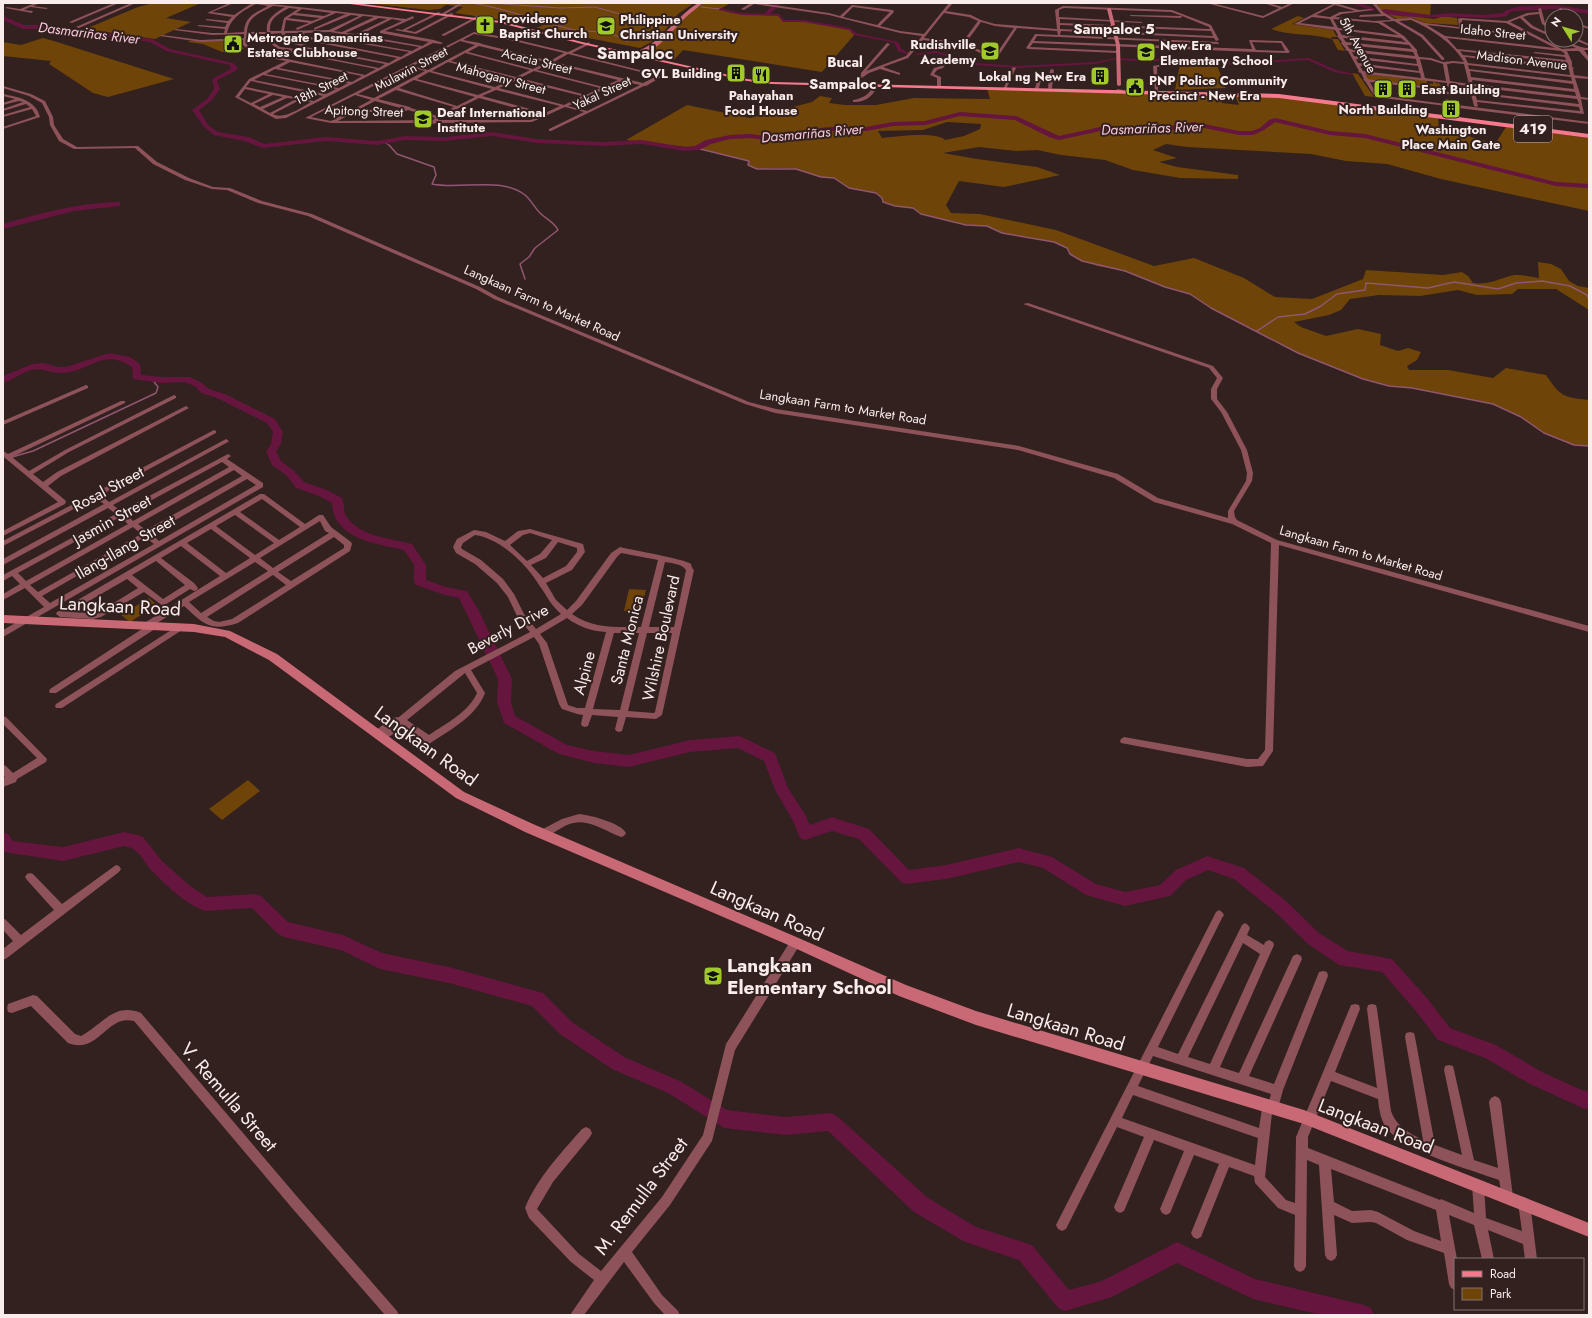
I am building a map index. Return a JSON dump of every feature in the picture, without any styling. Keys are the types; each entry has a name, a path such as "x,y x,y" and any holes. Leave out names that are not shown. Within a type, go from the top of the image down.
{"main road":[{"name":"419","path":"344,3 441,13"},
{"name":"419","path":"356,3 502,20 587,44 756,82 1004,88 1119,88 1168,92"},
{"name":"419","path":"1004,88 1119,88 1168,92 1280,96 1451,112 1459,118 1589,135"}],"street":[{"path":"17,15 8,12 38,3"},
{"path":"44,3 53,3"},
{"path":"71,22 117,3"},
{"path":"78,27 134,3"},
{"path":"232,3 209,12 234,16"},
{"path":"225,34 228,22 242,10 255,3 406,20"},
{"path":"402,31 462,3"},
{"path":"635,54 661,37 681,13 697,3"},
{"path":"635,54 665,38 684,14 701,3"},
{"path":"743,9 753,3 842,16 924,37 963,44 993,58 996,57 1016,27"},
{"path":"850,85 879,67 899,61 911,53 951,3"},
{"path":"1208,3 1263,17 1293,3"},
{"path":"1265,3 1283,8"},
{"path":"1373,3 1386,15 1422,36 1443,60 1446,82 1451,91 1451,112"},
{"path":"274,4 249,19 246,24 245,45 251,51 290,61 366,76"},
{"path":"1360,11 1337,4 1296,24 1403,36"},
{"path":"29,6 46,8"},
{"path":"842,16 852,6 893,11 878,26"},
{"path":"222,7 229,8"},
{"path":"289,7 272,17 269,21 268,32 270,40 273,44 293,51 380,69"},
{"path":"7,8 32,12 22,16"},
{"path":"302,8 285,19 283,31 284,36 288,41 304,46 390,64"},
{"path":"1060,49 1057,10 1063,8 1172,12 1210,26 1221,50"},
{"path":"236,9 242,10"},
{"path":"1109,9 1118,46 1119,88"},
{"name":"5th Avenue","path":"1371,10 1345,13 1331,18 1332,23 1347,50 1376,96 1448,105"},
{"path":"1460,20 1507,22 1540,10 1544,24"},
{"path":"294,31 336,12"},
{"path":"943,12 970,16 980,21 1037,29 1215,37"},
{"path":"1058,13 1064,13"},
{"path":"1345,13 1362,16 1386,15"},
{"path":"292,14 326,17"},
{"path":"313,30 350,14"},
{"path":"1104,14 1116,15"},
{"path":"330,31 364,15"},
{"path":"396,30 415,33 451,15"},
{"path":"1123,15 1188,18"},
{"path":"1311,16 1379,22 1412,19 1434,30 1458,50 1466,63 1477,109"},
{"path":"344,32 378,17"},
{"path":"370,37 413,17"},
{"path":"1520,17 1532,27 1544,32"},
{"path":"356,35 392,18"},
{"path":"443,35 477,18"},
{"path":"1058,18 1147,22"},
{"path":"285,19 313,22"},
{"path":"207,20 228,22"},
{"path":"1303,20 1357,26"},
{"path":"1460,20 1462,28"},
{"path":"1460,20 1517,28"},
{"path":"65,21 87,23"},
{"path":"963,44 980,21"},
{"path":"1154,22 1167,23"},
{"path":"1379,22 1403,36 1416,51 1419,58 1423,79"},
{"path":"1507,22 1544,40"},
{"path":"1178,23 1208,25"},
{"path":"1058,24 1212,30"},
{"path":"1423,24 1532,35"},
{"path":"199,26 226,28"},
{"path":"1379,29 1392,29"},
{"path":"176,30 194,33 225,34 313,30 330,31 344,32 423,47"},
{"path":"1434,30 1449,32"},
{"path":"302,31 304,37 316,41 402,58"},
{"path":"278,58 337,32"},
{"path":"382,32 441,43"},
{"name":"Apitong Street","path":"474,33 307,118 331,122 528,121 546,115 623,79"},
{"name":"Yakal Street","path":"474,33 510,39 566,54 661,76 646,85 551,130"},
{"path":"1118,52 1028,48 1036,35 1218,43"},
{"path":"162,36 201,41 245,39"},
{"path":"1339,36 1410,44"},
{"path":"325,37 413,52"},
{"name":"Idaho Street","path":"1444,37 1564,50 1589,49"},
{"path":"1510,39 1544,42"},
{"path":"459,40 646,85"},
{"path":"1031,42 1118,46 1221,50 1288,52 1282,42 1250,41 1255,51"},
{"name":"18th Street","path":"271,114 281,118 328,96 434,42"},
{"path":"1343,43 1416,51"},
{"path":"1451,43 1459,44"},
{"name":"Mulawin Street","path":"331,122 480,44"},
{"path":"434,122 437,117 476,97 587,44"},
{"path":"865,75 862,74 888,44"},
{"path":"1475,101 1580,114 1583,113 1568,56 1564,50 1560,48"},
{"path":"1581,49 1586,54 1589,61"},
{"name":"Madison Avenue","path":"1347,50 1589,78"},
{"path":"1458,50 1570,62"},
{"name":"Acacia Street","path":"465,52 604,88"},
{"path":"1529,52 1568,56"},
{"path":"1462,56 1572,68"},
{"path":"939,57 948,58 942,67 935,69 932,75 939,77 939,86"},
{"path":"1352,57 1420,65"},
{"path":"290,61 250,80 237,97 271,114 300,100"},
{"path":"448,61 514,79 586,96"},
{"path":"1356,64 1421,72"},
{"path":"865,75 887,65"},
{"path":"1156,91 1155,66 1162,65"},
{"name":"Mahogany Street","path":"409,66 431,70 587,112"},
{"path":"275,68 353,83"},
{"path":"881,68 899,74"},
{"path":"1004,88 1014,68"},
{"path":"1050,88 1052,70"},
{"path":"1468,70 1575,83"},
{"path":"262,74 340,89"},
{"path":"1361,74 1423,79 1589,99"},
{"path":"1037,88 1040,76"},
{"path":"1469,78 1577,91"},
{"path":"414,79 546,115"},
{"path":"250,80 328,96"},
{"path":"1365,80 1451,91"},
{"path":"1446,82 1442,90 1451,112 1459,118"},
{"path":"854,101 862,101 872,93 876,85"},
{"name":"Langkaan Farm to Market Road","path":"3,87 30,95 44,102 51,117 52,125 61,140 76,148 136,148 152,162 179,176 212,188 228,189 260,202 310,216 478,288 496,298 747,403 775,411 1019,448 1116,476 1156,500 1234,522 1274,542 1589,629"},
{"path":"244,88 315,102"},
{"path":"396,89 457,107"},
{"path":"1473,93 1581,106"},
{"path":"251,104 272,94"},
{"path":"355,94 437,117"},
{"path":"4,96 18,99 34,107 38,114"},
{"path":"260,109 286,97"},
{"path":"3,104 18,99"},
{"path":"3,110 26,103"},
{"path":"3,116 34,107"},
{"path":"352,112 403,111 409,108"},
{"path":"1451,112 1477,109 1589,123"},
{"path":"3,122 38,114"},
{"path":"3,128 38,114"},
{"path":"1026,304 1214,369 1220,378 1214,389 1214,399 1224,412 1244,450 1250,473 1248,482 1231,511 1231,517 1234,522"},
{"path":"3,423 86,387"},
{"path":"28,474 67,451 174,397"},
{"path":"3,534 63,502 5,455 123,402"},
{"path":"44,486 59,474 186,408"},
{"path":"3,544 214,432"},
{"name":"Rosal Street","path":"3,562 226,441"},
{"path":"3,578 225,457 234,467 247,476 37,596"},
{"name":"Jasmin Street","path":"3,597 234,467"},
{"name":"Ilang-Ilang Street","path":"3,634 261,485 247,476"},
{"path":"96,495 159,544"},
{"path":"144,588 101,614 93,616 60,614 262,496 305,527"},
{"path":"235,512 279,543"},
{"path":"53,691 184,602 321,517 324,524 333,534 348,544 348,546 235,621 222,626 213,625 184,602"},
{"path":"211,526 290,584"},
{"path":"505,545 525,532 530,531 580,546 581,552 569,568 542,582"},
{"path":"623,714 571,710 562,702 543,643 521,616 511,596 500,581 478,562 459,551 457,548 460,541 474,532 484,533 505,545 527,564 542,582 553,602 567,614 584,625 611,629 676,630"},
{"path":"202,616 333,534"},
{"path":"527,564 543,556 557,539"},
{"path":"1124,741 1247,763 1260,763 1266,757 1269,751 1274,542"},
{"path":"182,543 226,576"},
{"name":"Wilshire Boulevard","path":"617,552 625,550 662,558 682,563 688,566 690,570 659,713 656,716 623,714"},
{"name":"Beverly Drive","path":"381,735 401,724 401,720 458,673 535,633 567,614 579,603 617,552"},
{"path":"156,558 200,592"},
{"name":"Santa Monica","path":"619,729 662,558"},
{"path":"13,573 49,607"},
{"path":"127,575 162,603 191,585"},
{"name":"Langkaan Road","path":"3,619 27,619 179,628 213,631 227,634 273,657 381,735 426,772 460,795 542,834 790,940 904,991 976,1018 1310,1120 1524,1203 1589,1230"},
{"path":"59,706 179,628"},
{"name":"Alpine","path":"584,724 611,629"},
{"path":"401,720 429,740 461,716 480,699 481,693 466,668"},
{"path":"3,719 43,759 13,779 3,783"},
{"path":"3,768 13,779"},
{"path":"542,834 567,821 578,818 607,824 621,833"},
{"path":"3,955 116,869"},
{"path":"30,877 61,910"},
{"path":"1062,1225 1219,914"},
{"path":"3,923 20,942"},
{"path":"1181,1060 1243,933 1268,949 1213,1070"},
{"name":"M. Remulla Street","path":"576,1315 602,1279 666,1200 708,1138 712,1126 717,1096 730,1048 795,943"},
{"path":"1242,1079 1297,959"},
{"path":"1301,1212 1282,1204 1259,1179 1264,1134 1270,1107 1323,976"},
{"name":"V. Remulla Street","path":"12,1008 33,1000 72,1039 82,1041 117,1017 131,1014 137,1017 256,1155 336,1252 392,1315"},
{"path":"1300,1266 1302,1136 1329,1075 1355,1009"},
{"path":"1372,1009 1388,1119 1393,1128 1409,1139 1504,1176"},
{"path":"1410,1037 1430,1148"},
{"path":"1150,1050 1277,1090"},
{"path":"1449,1070 1469,1163"},
{"path":"1329,1075 1384,1096"},
{"path":"1131,1088 1264,1134"},
{"path":"1495,1102 1507,1197"},
{"path":"1115,1121 1260,1172"},
{"path":"586,1133 556,1168 537,1196 531,1208 533,1214 575,1258 602,1279"},
{"path":"1120,1207 1151,1134"},
{"path":"1166,1210 1191,1148"},
{"path":"1302,1152 1480,1220 1528,1240"},
{"path":"1197,1233 1226,1161"},
{"path":"1325,1161 1331,1255"},
{"path":"1478,1185 1480,1220 1488,1258"},
{"path":"1524,1203 1530,1258"},
{"path":"1441,1205 1454,1279"},
{"path":"1328,1206 1352,1217 1371,1216 1378,1218 1411,1236 1448,1249"},
{"path":"624,1252 658,1299 674,1315"}],"green space":[{"path":"153,3 201,3 166,18 191,22 155,39 106,32 78,32 138,7"},
{"name":"Philippine Christian University","path":"366,3 694,3 678,14 659,38 640,48 536,28 546,24 526,18 515,22 455,13 463,7 446,5 440,9 428,10"},
{"path":"704,3 728,3 729,4 720,9 727,12 742,14 779,15 783,21 804,21 850,29 855,34 822,72 683,50 674,60 644,53 666,39 683,18"},
{"path":"1377,3 1431,3 1430,16 1381,10"},
{"path":"1384,12 1434,19 1444,16 1457,18 1458,25 1426,23 1412,18 1397,19"},
{"path":"1298,16 1304,18 1292,24 1333,30 1337,37 1331,37 1332,39 1286,33 1271,29"},
{"path":"43,38 174,79 108,97 93,93 49,64 51,61 3,56 3,42 21,45"},
{"path":"1332,39 1338,39 1345,51 1338,50"},
{"path":"232,41 241,44 244,49 222,52 203,44 188,42"},
{"path":"1181,59 1216,63 1226,88 1175,90"},
{"path":"1352,73 1358,74 1374,97 1365,96"},
{"path":"1364,74 1427,80 1427,83 1433,84 1433,81 1438,84 1438,82 1441,86 1436,88 1368,79"},
{"path":"987,89 1219,96 1222,103 1239,105 1235,96 1280,97 1438,118 1439,129 1455,131 1487,141 1497,141 1506,127 1589,138 1589,211 1441,179 1387,164 1346,161 1311,154 1187,147 1166,144 1153,150 1177,158 1159,162 1177,167 1238,175 1238,179 1180,178 1133,170 1105,160 1061,155 1037,150 1016,151 979,147 943,153 1037,167 1060,175 1004,187 959,181 946,205 951,213 980,214 1056,230 1154,266 1194,258 1244,278 1275,297 1312,299 1363,279 1366,270 1443,275 1462,272 1468,276 1473,283 1483,283 1492,282 1513,275 1539,278 1538,262 1551,264 1561,269 1569,281 1578,286 1589,288 1589,310 1556,289 1518,289 1512,294 1477,295 1458,290 1420,296 1379,295 1350,299 1341,310 1329,315 1294,322 1301,327 1326,336 1358,329 1381,334 1380,345 1398,351 1408,348 1421,352 1417,360 1407,366 1409,370 1448,370 1493,378 1506,368 1546,375 1555,388 1563,395 1589,400 1589,446 1574,445 1544,433 1521,417 1493,404 1412,388 1389,386 1363,379 1298,353 1211,308 1190,294 1165,287 1125,271 1098,266 1082,261 1070,254 1067,248 1054,242 1002,233 987,226 966,225 921,214 913,208 895,206 883,202 882,198 876,193 849,188 834,178 821,177 796,169 757,169 748,165 749,161 696,148 626,140 687,105 750,118 812,102 820,96 832,98 829,103 845,105 876,105 914,98 990,99","holes":["947,122 981,124 980,129 964,136 945,140 940,137 924,135 882,138 878,131 923,130"]},
{"path":"629,589 646,590 640,612 624,611"},
{"path":"149,598 157,605 130,622 121,615"},
{"path":"248,780 260,791 222,820 209,809"}],"waterway":[{"path":"471,3 496,8 570,29 607,33 627,42"},
{"path":"489,3 560,8 595,7 638,19 658,20 670,25"},
{"path":"767,14 778,3"},
{"path":"1354,3 1373,9"},
{"path":"701,7 720,9"},
{"path":"1384,11 1431,17 1449,15 1483,17 1505,15 1508,11 1514,9 1555,7 1589,12"},
{"path":"720,9 742,14 779,15 783,21 804,21 850,29 855,34 897,43 899,50 907,53"},
{"name":"Dasmariñas River","path":"3,18 23,27 49,27 63,33 100,34 152,41 168,50 231,64 235,68 234,70 214,80 217,89 209,100 195,110 206,126 216,134 246,139 263,146 326,139 377,143 405,138 445,139 492,134 537,141 603,144 642,142 684,149 696,148 709,142 730,137 751,136 771,139 827,129 866,129 893,124 925,123 960,114 1016,118 1051,136 1059,138 1105,128 1159,130 1194,124 1239,133 1253,133 1275,120 1330,133 1365,136 1484,165 1511,174 1556,184 1589,186"},
{"path":"916,54 936,52 976,64 1017,67 1096,63 1114,59"},
{"path":"1141,60 1164,60 1170,58 1234,64 1309,59 1335,71 1352,74"},
{"path":"1120,59 1136,60"},
{"name":"Dasmariñas River","path":"384,142 390,146"},
{"path":"390,146 397,154 434,167 436,175 432,184 455,186 504,186 515,189 525,195 540,213 558,230 535,248 529,257 520,264 525,279"},
{"path":"696,148 749,161 748,165 757,169 796,169 821,177 834,178 849,188 876,193 882,198 883,202 895,206 913,208 921,214 966,225 987,226 1002,233 1054,242 1067,248 1070,254 1082,261 1125,271 1165,287 1190,294 1211,308 1298,353 1363,379 1389,386 1412,388 1493,404 1521,417 1544,433 1574,445 1589,446"},
{"path":"3,227 74,208 117,204"},
{"path":"1257,331 1278,317 1305,314 1321,306 1337,294 1365,290 1366,283 1428,288 1454,282 1498,289 1516,283 1542,281 1570,286 1587,295 1589,300"},
{"path":"3,380 22,370 32,367 43,366 55,370 66,370 109,355 118,356 127,359 137,366 136,377 162,380 187,379 199,385 205,391 221,396 271,421 278,432 276,444 271,451 276,463 290,473 300,485 323,493 338,501 338,511 340,516 353,530 370,538 408,547 420,565 420,582 445,591 463,594 473,611 505,679 504,702 509,719 564,750 594,757 629,761 690,746 739,742 770,757 782,790 800,819 805,833 832,824 864,834 906,877 946,872 1019,855 1047,862 1092,890 1125,899 1164,891 1181,875 1207,863 1239,873 1280,906 1314,939 1345,959 1386,965 1421,1004 1444,1034 1490,1051 1536,1078 1584,1100 1589,1099"},
{"path":"12,457 33,451 156,393 158,387 152,379"},
{"path":"3,839 9,847 63,854 124,839 138,842 157,866 184,891 205,904 255,901 284,929 343,943 380,961 449,975 537,999 566,1028 618,1063 674,1087 724,1119 786,1126 831,1122 921,1205 972,1235 1025,1252 1065,1301 1105,1290 1177,1252 1253,1289 1364,1315"}],"place":[{"name":"Providence Baptist Church","path":"485,25"},
{"name":"Philippine Christian University","path":"606,26"},
{"name":"Metrogate Dasmariñas Estates Clubhouse","path":"233,44"},
{"name":"Rudishville Academy","path":"990,51"},
{"name":"New Era Elementary School","path":"1146,52"},
{"name":"GVL Building","path":"736,73"},
{"name":"Pahayahan Food House","path":"761,75"},
{"name":"Lokal ng New Era","path":"1100,76"},
{"name":"PNP Police Community Precinct - New Era","path":"1135,87"},
{"name":"North Building","path":"1383,89"},
{"name":"East Building","path":"1407,89"},
{"name":"Washington Place Main Gate","path":"1451,109"},
{"name":"Deaf International Institute","path":"423,119"},
{"name":"Langkaan Elementary School","path":"713,976"}],"district":[{"name":"Sampaloc 5","path":"1114,29"},
{"name":"Sampaloc","path":"635,53"},
{"name":"Bucal","path":"845,62"},
{"name":"Sampaloc 2","path":"850,84"}]}
